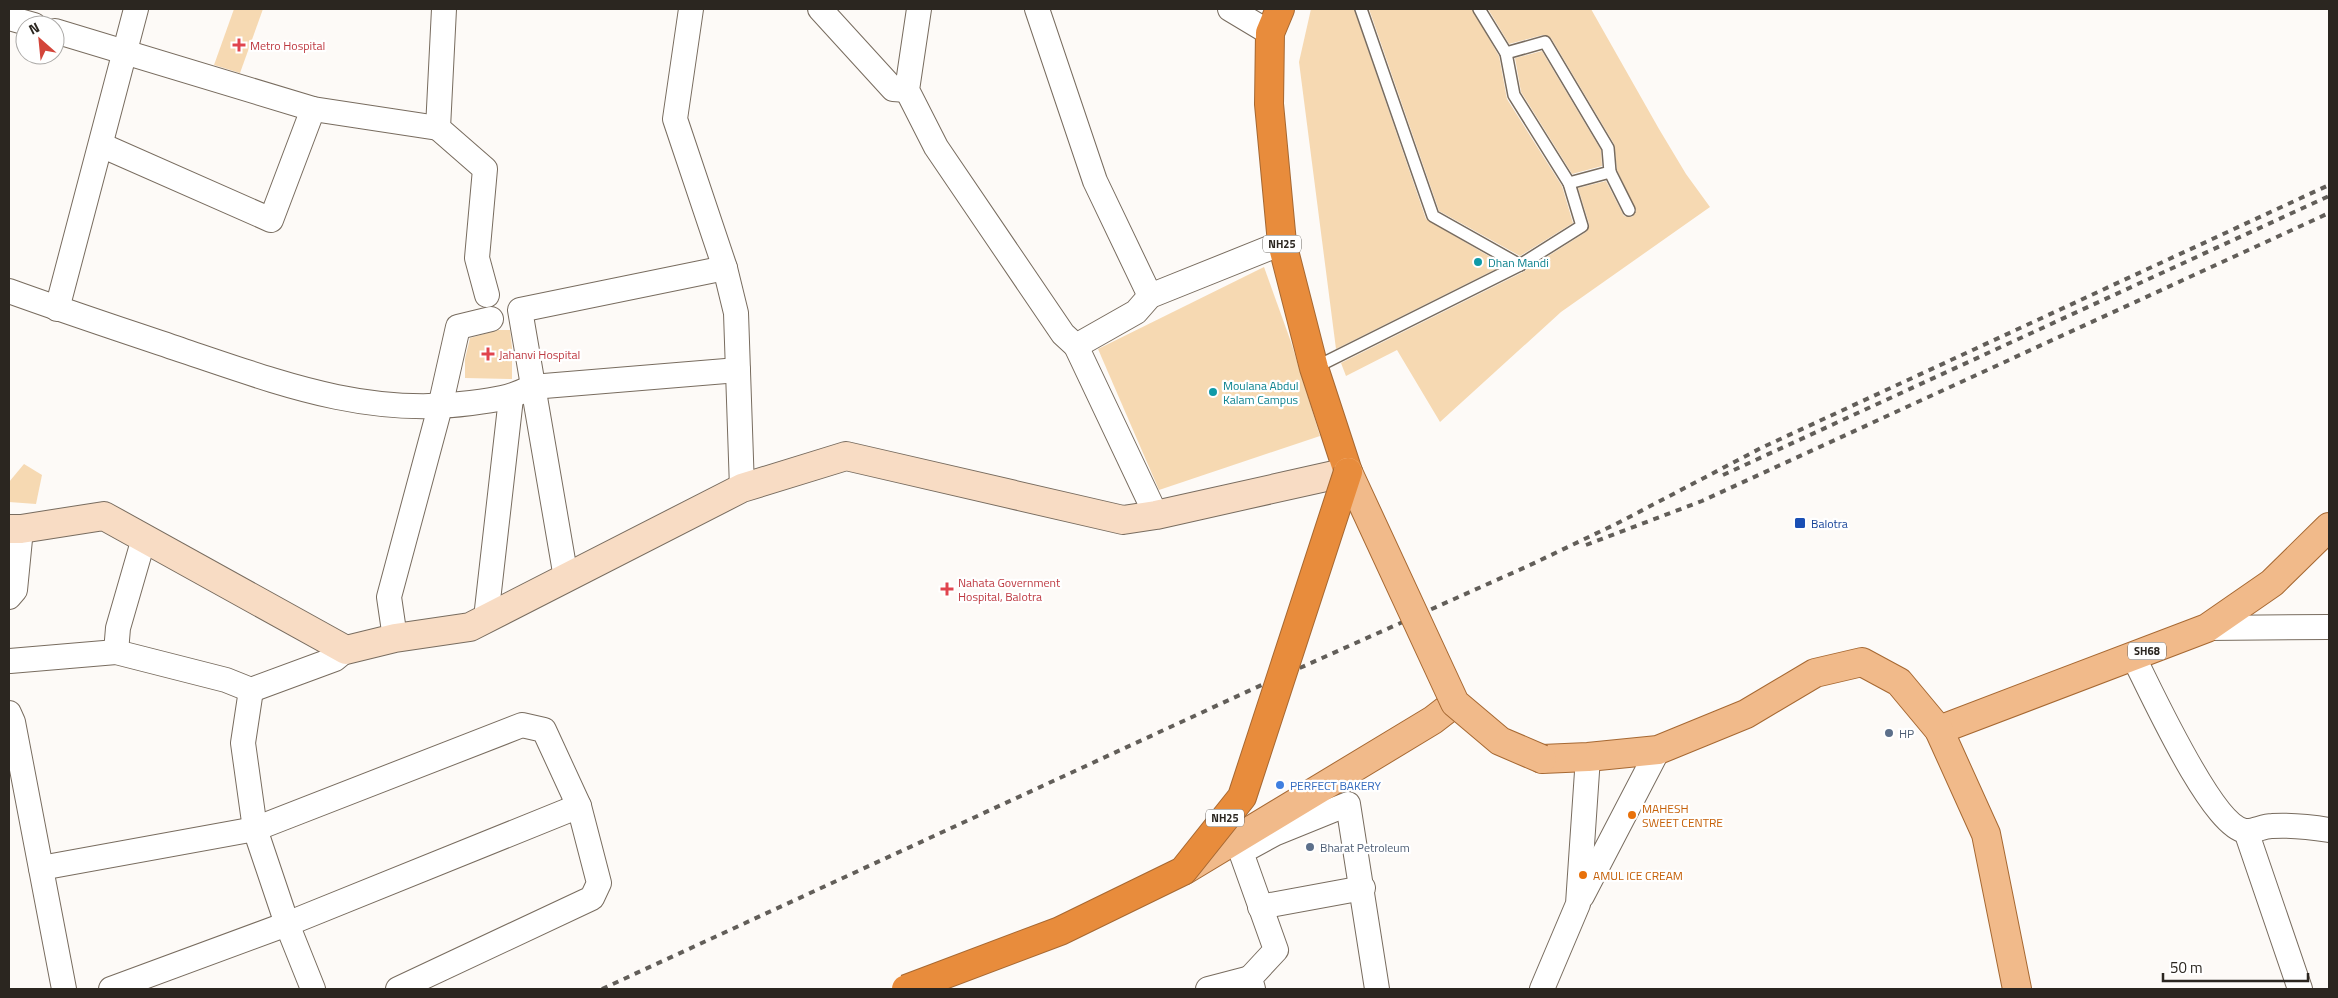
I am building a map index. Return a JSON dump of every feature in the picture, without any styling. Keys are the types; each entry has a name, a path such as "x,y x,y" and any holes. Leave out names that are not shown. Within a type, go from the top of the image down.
{"highway":[{"name":"NH25","path":"906,989 1060,931 1183,871 1242,797 1348,472 1314,368 1282,242 1269,104 1275,21"}],"main road":[{"path":"1348,472 1455,703 1500,741 1542,759 1588,757 1658,750 1746,714 1815,673 1862,662 1899,682 1939,730 1986,834 2017,989"},
{"name":"SH68","path":"1939,730 2207,628 2272,583 2329,527"},
{"path":"1183,871 1433,720 1455,703"}],"street":[{"path":"57,309 136,9"},
{"path":"438,128 444,9"},
{"path":"691,9 675,120 725,268 736,313 742,488"},
{"path":"820,9 893,89 907,90"},
{"path":"919,9 907,90 936,147 1063,334 1076,346 1156,515"},
{"path":"1037,9 1095,181 1150,296"},
{"path":"1230,9 1275,21"},
{"path":"65,34 313,110 438,128 485,169 476,258 487,295"},
{"path":"101,144 271,220 313,110"},
{"path":"1076,346 1136,312 1150,296 1282,242"},
{"path":"520,310 725,268"},
{"path":"491,320 483,304 487,295 498,289 515,300 520,310 566,578"},
{"path":"9,291 57,309 293,387 357,402 440,407 511,398 532,387 738,370"},
{"path":"395,638 389,597 440,407 458,327 491,320 502,324 514,324 517,322 520,310"},
{"path":"486,618 511,398"},
{"path":"9,663 116,652 226,680 251,690 335,659 346,650 395,638 470,627 742,488 846,456 1123,520 1156,515 1348,472"},
{"path":"9,597 16,590 15,529 104,516 346,650"},
{"path":"116,652 118,628 144,538"},
{"path":"2207,628 2329,627"},
{"path":"2133,656 2210,801 2229,823 2246,831 2271,826 2329,830"},
{"path":"251,690 243,743 254,829 287,924 313,989"},
{"path":"9,713 64,989"},
{"path":"41,868 254,829 522,725 544,730 579,806 598,883 592,898 398,989"},
{"path":"1542,989 1578,904 1658,750"},
{"path":"1578,904 1588,757"},
{"path":"1208,989 1252,984 1276,950 1241,852 1274,834 1348,804 1363,888 1377,989"},
{"path":"111,989 287,924 579,806"},
{"path":"2246,831 2269,905 2276,915 2300,989"},
{"path":"1260,907 1363,888"}],"lane":[{"path":"1364,9 1433,216 1520,265"},
{"path":"1314,368 1520,265 1582,226 1569,184 1514,95 1506,53 1479,9"},
{"path":"1506,53 1545,42 1608,148 1610,172 1629,210"},
{"path":"1569,184 1610,172"}],"building":[{"path":"234,9 263,9 240,73 214,65"},
{"path":"1311,9 1354,9 1426,219 1504,265 1336,349 1299,62"},
{"path":"1369,9 1472,9 1499,56 1507,99 1562,186 1573,223 1520,256 1439,211"},
{"path":"1488,9 1591,9 1686,174 1710,207 1561,312 1440,422 1397,350 1346,376 1341,363 1523,272 1586,232 1589,224 1578,188 1606,181 1624,216 1632,217 1636,211 1617,170 1614,144 1551,38 1543,35 1509,44"},
{"path":"1542,51 1601,150 1602,166 1572,174 1521,92 1515,58"},
{"name":"Moulana Abdul Kalam Campus","path":"1264,267 1291,342 1320,436 1159,490 1098,349"},
{"path":"498,330 510,330 512,379 465,378 465,359 470,338"},
{"path":"24,464 42,475 36,504 9,502 9,482"}],"railway":[{"path":"602,989 1255,688 1528,566 1616,524 1761,448 2329,185"},
{"path":"1723,475 2329,196"},
{"path":"1586,545 1702,501 2329,213"}],"place":[{"name":"Metro Hospital","path":"239,45"},
{"name":"Dhan Mandi","path":"1478,262"},
{"name":"Jahanvi Hospital","path":"488,354"},
{"name":"Moulana Abdul Kalam Campus","path":"1213,392"},
{"name":"Balotra","path":"1800,523"},
{"name":"Nahata Government Hospital, Balotra","path":"947,589"},
{"name":"HP","path":"1889,733"},
{"name":"PERFECT BAKERY","path":"1280,785"},
{"name":"MAHESH SWEET CENTRE","path":"1632,815"},
{"name":"Bharat Petroleum","path":"1310,847"},
{"name":"AMUL ICE CREAM","path":"1583,875"}]}
